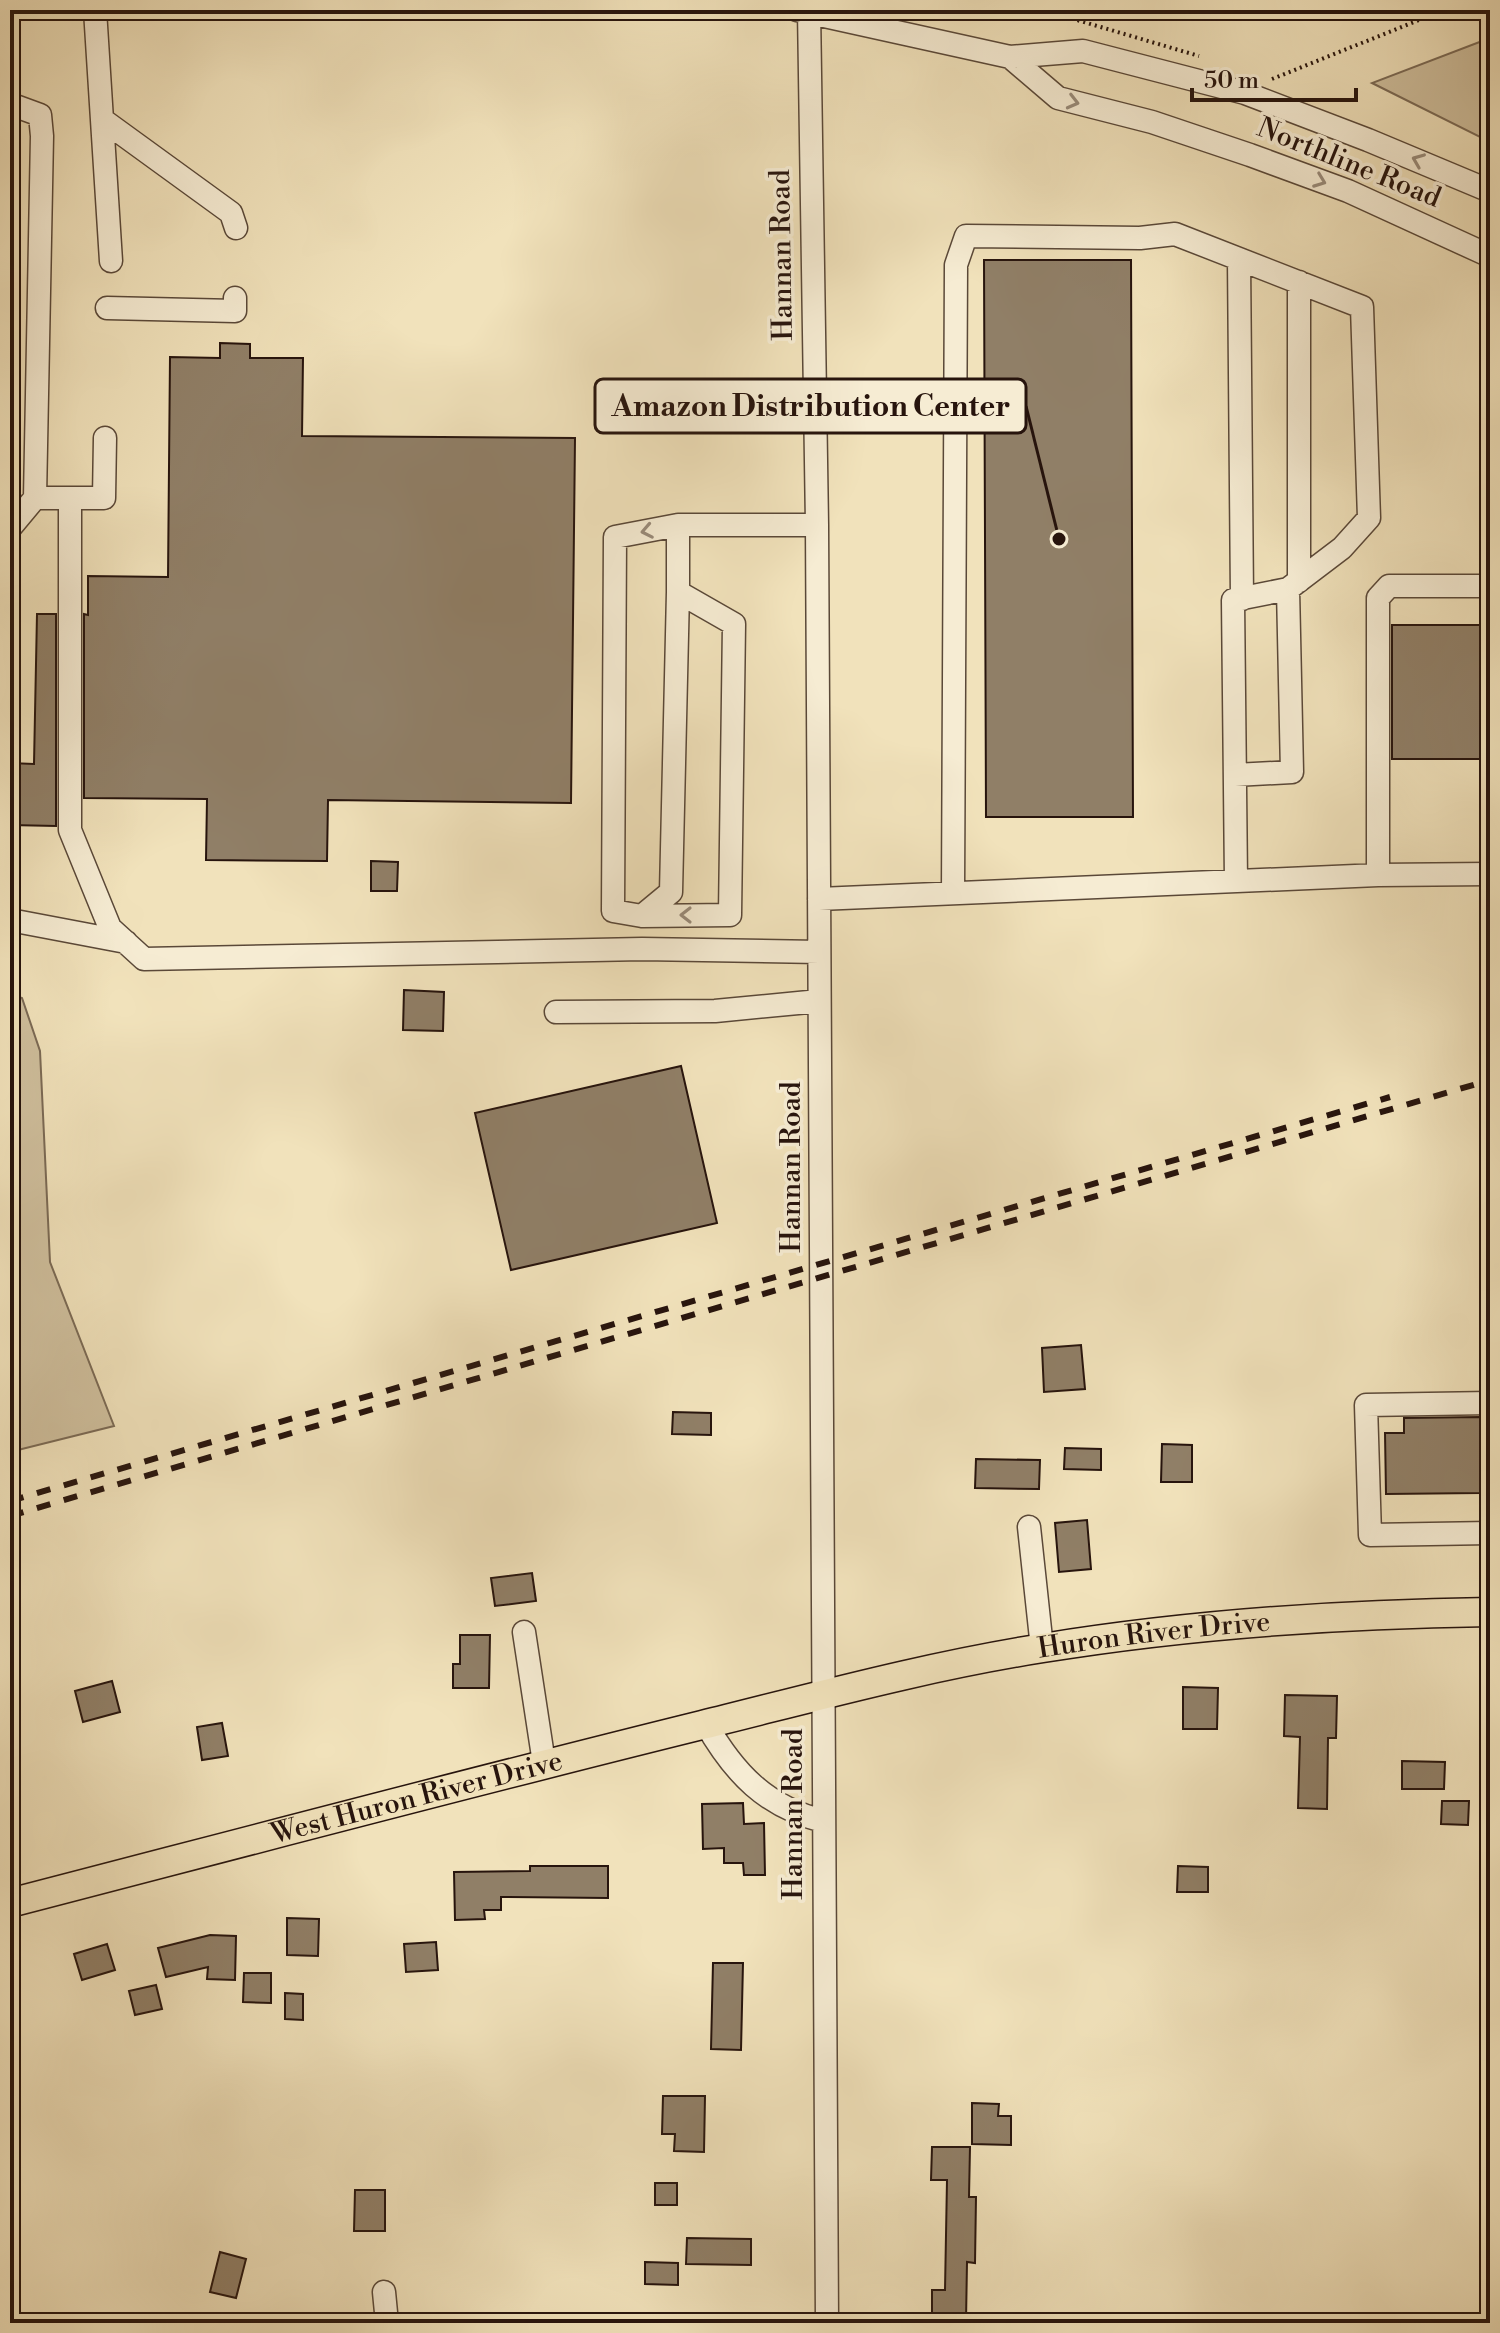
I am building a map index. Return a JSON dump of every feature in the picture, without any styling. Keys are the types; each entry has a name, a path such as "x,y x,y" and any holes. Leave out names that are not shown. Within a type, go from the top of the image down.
{"main road":[{"name":"Huron River Drive","path":"823,1693 1042,1648 1192,1628 1323,1617 1490,1612"},
{"name":"West Huron River Drive","path":"10,1903 823,1693"}],"street":[{"path":"95,10 105,206 111,261"},
{"name":"Northline Road","path":"804,11 1010,57 1083,51 1245,93 1490,191"},
{"name":"Hannan Road","path":"804,11 817,525 827,2323"},
{"name":"Northline Road","path":"1010,57 1058,98 1152,122 1250,155 1348,191 1490,256"},
{"path":"10,104 40,115 42,136 35,498 10,528"},
{"path":"103,120 231,213 236,228"},
{"path":"953,893 956,265 966,236 1140,238 1175,234 1362,307 1369,518 1342,548 1293,585 1233,600 1236,881"},
{"path":"1239,259 1242,599"},
{"path":"1235,775 1292,772 1299,282"},
{"path":"107,308 235,311 235,298"},
{"path":"35,498 104,498 105,438"},
{"path":"70,498 70,830 110,928 144,959 642,949 819,952"},
{"path":"678,592 734,624 730,915 642,916 613,911 615,537 678,525 817,525"},
{"path":"642,916 671,892 678,525"},
{"path":"1378,875 1378,598 1389,586 1490,586"},
{"path":"819,899 1378,875 1490,874"},
{"path":"642,916 642,949"},
{"path":"10,920 126,942"},
{"path":"556,1012 715,1011 819,1001"},
{"path":"1490,1403 1366,1405 1370,1535 1490,1533"},
{"path":"1029,1527 1042,1648"},
{"path":"524,1632 544,1763"},
{"path":"706,1724 735,1770 798,1815 823,1821"},
{"path":"384,2292 387,2323"}],"path":[{"path":"1245,93 1272,78 1444,10"}],"shaded area":[{"path":"1490,38 1490,142 1372,83"},
{"path":"10,994 22,998 40,1051 50,1262 114,1426 10,1452"}],"building":[{"path":"984,260 1131,260 1133,817 986,817"},
{"path":"220,343 250,344 250,358 303,358 302,436 575,438 571,803 328,800 327,861 206,860 207,799 84,798 84,614 88,615 88,576 168,577 170,357 220,358"},
{"path":"37,614 56,614 56,826 10,825 10,763 34,764"},
{"path":"1392,625 1490,625 1490,759 1392,759"},
{"path":"371,861 398,862 397,891 371,891"},
{"path":"404,990 444,992 443,1031 403,1030"},
{"path":"681,1066 717,1223 511,1270 475,1113"},
{"path":"1081,1345 1085,1389 1044,1392 1042,1348"},
{"path":"673,1412 711,1413 711,1435 672,1434"},
{"path":"1480,1417 1480,1493 1386,1494 1385,1433 1404,1433 1404,1418"},
{"path":"1162,1444 1192,1445 1192,1482 1161,1482"},
{"path":"1065,1448 1101,1449 1101,1470 1064,1469"},
{"path":"976,1459 1040,1460 1039,1489 975,1488"},
{"path":"1087,1520 1091,1569 1059,1572 1055,1523"},
{"path":"532,1573 536,1601 495,1606 491,1578"},
{"path":"460,1635 490,1635 489,1688 453,1688 453,1664 460,1664"},
{"path":"112,1681 120,1712 83,1722 75,1691"},
{"path":"1183,1687 1218,1688 1217,1729 1183,1729"},
{"path":"1285,1695 1337,1696 1336,1738 1328,1738 1327,1809 1298,1808 1300,1737 1284,1736"},
{"path":"222,1723 228,1756 202,1760 197,1727"},
{"path":"1402,1761 1445,1762 1444,1789 1402,1789"},
{"path":"1442,1801 1469,1801 1468,1825 1441,1824"},
{"path":"743,1803 744,1824 764,1823 765,1875 744,1875 743,1863 724,1863 724,1848 703,1849 702,1804"},
{"path":"530,1866 608,1866 608,1898 501,1897 501,1910 484,1910 485,1919 455,1920 454,1872 530,1871"},
{"path":"1178,1866 1208,1867 1208,1892 1177,1892"},
{"path":"287,1918 319,1919 318,1956 287,1955"},
{"path":"210,1935 236,1936 235,1980 207,1979 208,1967 166,1977 158,1948"},
{"path":"436,1942 438,1970 406,1972 404,1944"},
{"path":"107,1944 115,1970 82,1980 74,1954"},
{"path":"713,1963 743,1963 741,2050 711,2049"},
{"path":"244,1973 271,1973 271,2003 243,2002"},
{"path":"156,1985 162,2009 135,2015 129,1991"},
{"path":"285,1993 303,1994 303,2020 285,2019"},
{"path":"663,2096 705,2096 704,2152 674,2151 675,2134 662,2134"},
{"path":"972,2103 999,2104 998,2116 1011,2116 1011,2145 972,2144"},
{"path":"932,2147 970,2147 969,2197 976,2197 975,2263 967,2262 966,2321 932,2320 932,2290 945,2290 947,2180 931,2180"},
{"path":"655,2183 677,2183 677,2205 655,2205"},
{"path":"355,2190 385,2190 385,2231 354,2231"},
{"path":"687,2238 751,2239 751,2265 686,2264"},
{"path":"220,2252 246,2259 236,2298 210,2292"},
{"path":"645,2262 678,2263 678,2285 645,2284"}],"railway":[{"path":"10,1516 1490,1080"},
{"path":"10,1501 1390,1097"}],"place":[{"name":"Amazon Distribution Center","path":"1059,539"}]}
